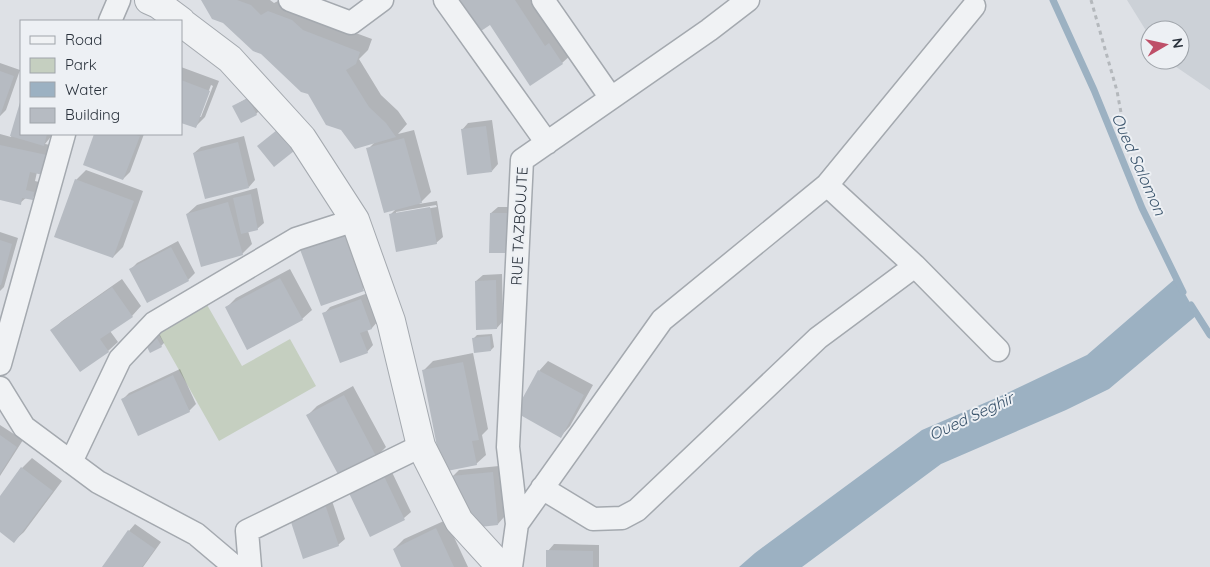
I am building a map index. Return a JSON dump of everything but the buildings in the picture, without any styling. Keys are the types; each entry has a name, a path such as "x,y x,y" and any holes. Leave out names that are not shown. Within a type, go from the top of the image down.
{"street":[{"path":"110,20 118,0"},
{"path":"149,0 158,4 180,20"},
{"path":"290,0 351,24 382,0"},
{"path":"445,0 547,143"},
{"path":"543,0 611,98"},
{"name":"RUE TAZBOUJTE","path":"511,567 517,524 508,446 522,160 708,30 742,2"},
{"path":"517,524 662,320 827,185 974,6"},
{"path":"182,22 230,59 302,138 355,220 391,321 421,446 459,521 501,567"},
{"path":"0,364 64,135"},
{"path":"827,185 915,266 998,350"},
{"path":"71,462 120,359 154,323 296,239 355,220"},
{"path":"542,488 594,519 622,518 637,510 818,338 915,266"},
{"path":"0,388 24,427 98,482 196,534 235,567"},
{"path":"250,567 247,531 421,446"}],"path":[{"path":"1092,0 1118,90 1122,118"}],"shaded area":[{"path":"1127,0 1210,0 1210,90 1181,70 1190,70 1190,20 1140,21"}],"green space":[{"path":"206,303 242,366 290,339 316,386 219,441 157,331"}],"water":[{"name":"Oued Seghir","path":"1176,278 1197,315 1109,389 1066,410 941,464 802,567 739,567 755,553 922,430 1003,395 1087,355"}],"waterway":[{"name":"Oued Salomon","path":"1053,0 1094,90 1142,208 1183,292"},
{"name":"Oued Salomon","path":"1191,305 1210,335"}]}
